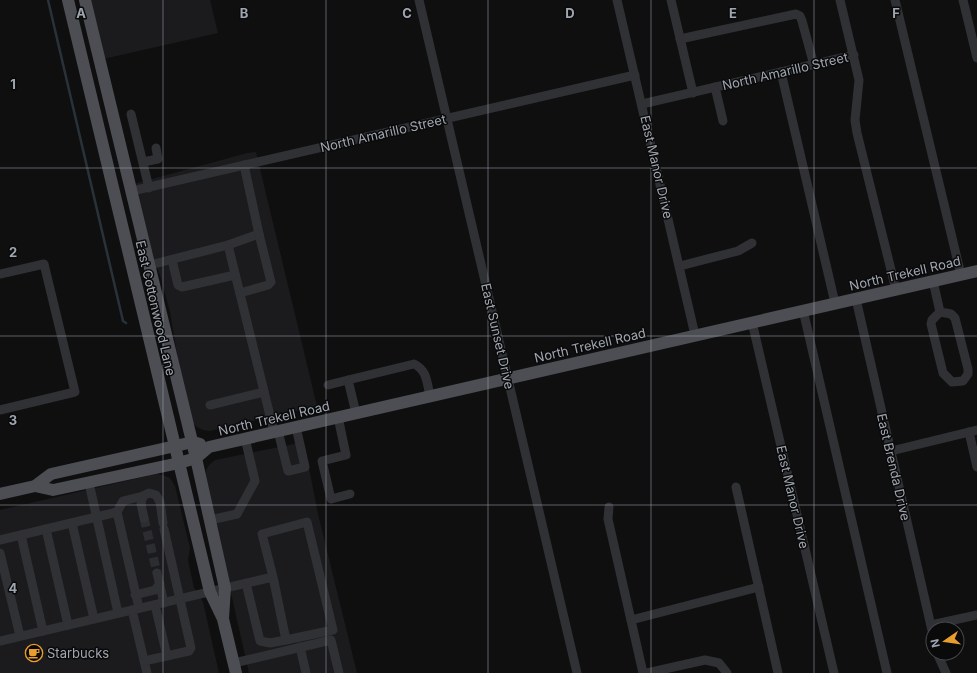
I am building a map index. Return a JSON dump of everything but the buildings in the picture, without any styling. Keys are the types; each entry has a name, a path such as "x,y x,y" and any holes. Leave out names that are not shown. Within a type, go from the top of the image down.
{"main road":[{"name":"East Cottonwood Lane","path":"68,0 210,592 223,619 235,668"},
{"name":"East Cottonwood Lane","path":"85,0 193,442 224,588 223,619"},
{"path":"131,263 149,262"},
{"name":"North Trekell Road","path":"0,494 36,486 53,490 89,483 196,458 208,447 977,271"},
{"name":"North Trekell Road","path":"36,486 51,474 174,445 193,442 208,447"}],"street":[{"name":"East Sunset Drive","path":"418,0 577,673"},
{"name":"East Manor Drive","path":"617,0 695,335"},
{"path":"671,0 693,93"},
{"path":"840,0 860,80 855,120 857,133 896,290"},
{"path":"895,0 961,275"},
{"path":"963,0 977,58"},
{"path":"680,38 796,14 800,16 802,21 814,65"},
{"name":"North Amarillo Street","path":"642,104 854,55"},
{"path":"780,72 835,303"},
{"name":"North Amarillo Street","path":"132,192 635,75"},
{"name":"North Amarillo Street","path":"715,87 723,121"},
{"path":"131,114 149,188"},
{"path":"143,162 158,158 156,148"},
{"path":"240,293 268,285 271,282 244,165"},
{"path":"149,262 172,260 228,245 259,234"},
{"path":"680,266 738,251 752,243"},
{"path":"228,245 264,392 288,471 305,467 296,427"},
{"path":"172,260 178,285 182,287 235,275"},
{"path":"0,274 44,264 75,392 0,410"},
{"path":"933,281 940,312"},
{"name":"East Brenda Drive","path":"856,299 930,621"},
{"path":"803,310 887,673"},
{"path":"940,312 951,314 955,318 968,369 968,374 963,381 952,382 943,373 931,324 932,320 940,312"},
{"name":"East Manor Drive","path":"752,322 834,673"},
{"path":"328,385 414,364 421,367 424,372 430,396"},
{"path":"348,380 356,413"},
{"path":"210,404 264,392"},
{"path":"338,417 346,455 322,461 331,499 350,494"},
{"path":"891,451 973,431 977,467"},
{"path":"210,520 237,514 255,481 246,438"},
{"path":"89,483 118,613"},
{"path":"736,487 778,673"},
{"path":"144,661 189,651 191,648 163,526 160,502 156,494 149,493 123,501 117,512 135,595 135,609 144,661 147,673"},
{"path":"143,496 141,504 144,518"},
{"path":"609,507 608,518 643,673"},
{"path":"0,540 117,512"},
{"path":"246,583 260,641 270,643 286,640 333,630 307,522 262,534 273,577 286,640"},
{"path":"72,523 94,619"},
{"path":"46,529 68,625"},
{"path":"21,535 43,631"},
{"path":"0,552 20,636"},
{"path":"157,573 160,584 159,604 167,656"},
{"path":"0,641 273,577"},
{"path":"135,595 155,590 160,584"},
{"path":"631,620 759,587"},
{"path":"949,621 977,615"},
{"path":"235,668 300,647 331,640 339,673"},
{"path":"300,647 306,673"},
{"path":"647,673 671,670 705,660 719,663 726,673"},
{"path":"941,661 946,673"}],"shaded area":[{"path":"89,0 210,0 218,33 103,59"},
{"path":"256,152 317,406 210,431 203,430 192,422 183,390 170,312 160,275 149,248 134,184 247,153"},
{"path":"304,442 318,514 357,673 249,673 205,478 206,470 215,460"},
{"path":"156,474 170,478 175,486 190,548 188,560 194,588 203,602 219,673 0,673 0,510"}],"waterway":[{"path":"48,0 123,321 126,323"}],"tunnel":[{"path":"144,518 157,573"}],"place":[{"name":"Starbucks","path":"34,653"}]}
